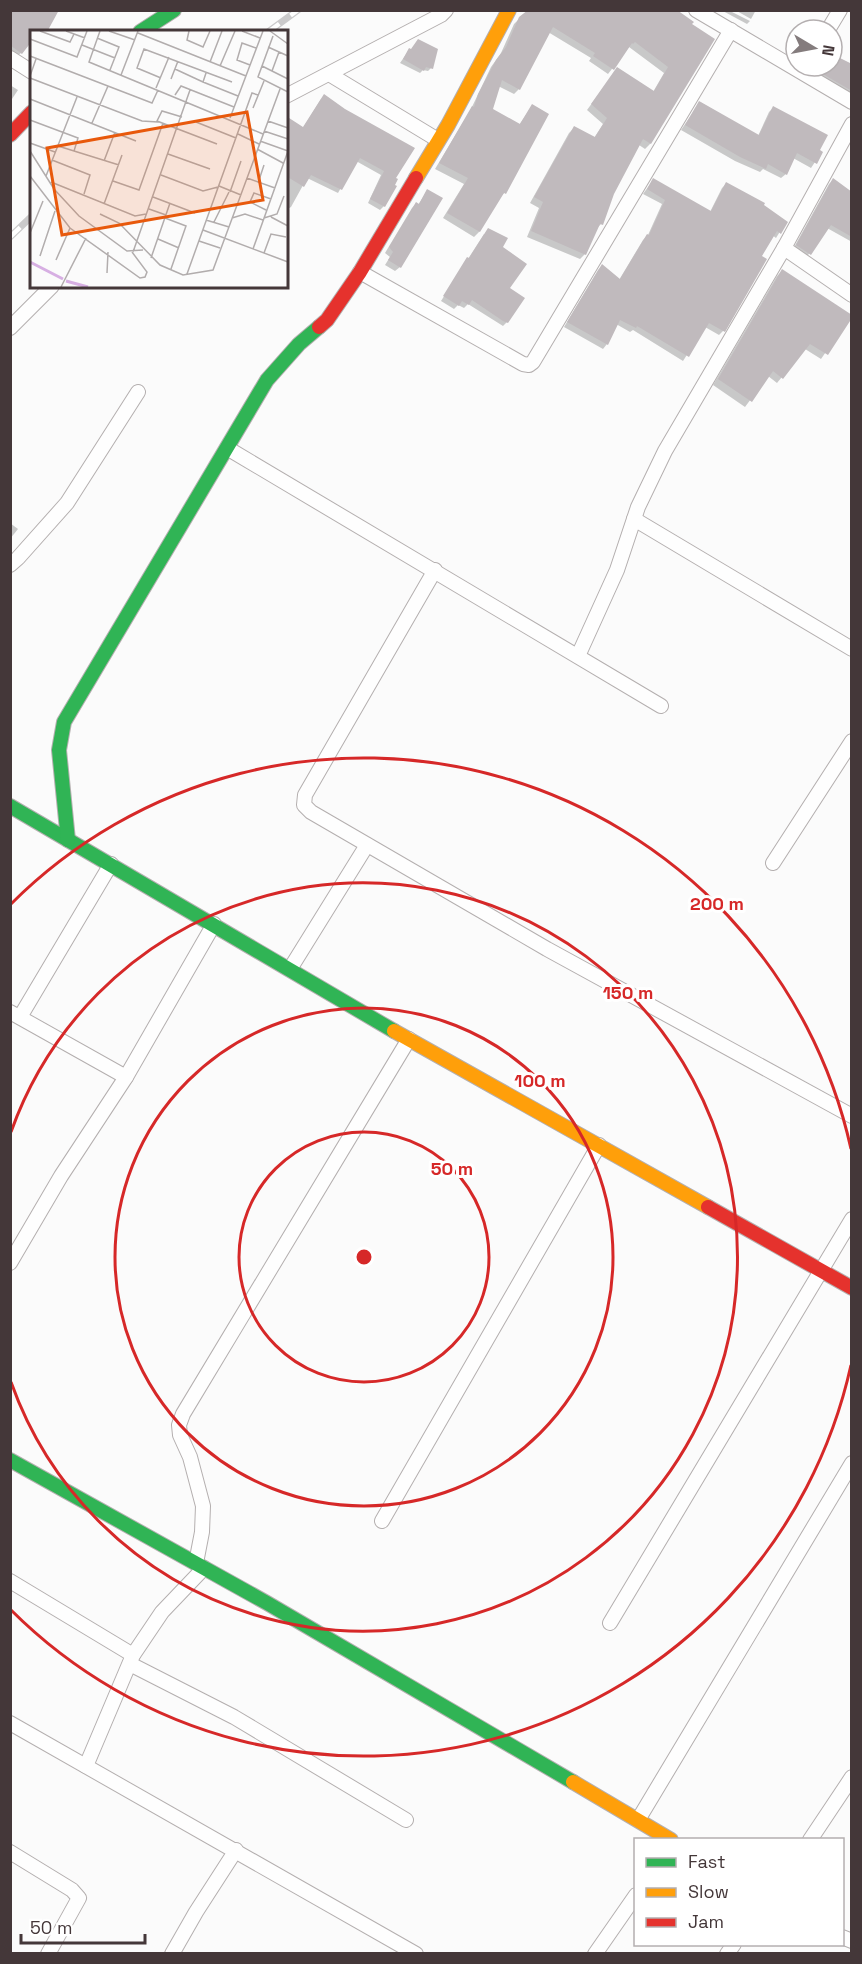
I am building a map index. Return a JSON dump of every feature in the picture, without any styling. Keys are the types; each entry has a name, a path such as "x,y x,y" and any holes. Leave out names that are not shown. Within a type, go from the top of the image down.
{"street":[{"path":"143,30 174,10"},
{"path":"288,95 441,15 446,10"},
{"path":"68,840 59,750 64,722 267,380 298,344 327,320 360,272 438,140 509,10"},
{"path":"696,10 784,58"},
{"path":"360,272 523,364 529,365 533,362 731,30"},
{"path":"10,58 30,71"},
{"path":"329,74 438,140"},
{"path":"818,78 852,102"},
{"path":"10,135 30,114"},
{"path":"578,656 617,570 634,519 665,451 784,248 852,124"},
{"path":"784,248 852,295"},
{"path":"10,328 50,288"},
{"path":"10,565 68,503 138,393"},
{"path":"227,448 661,705"},
{"path":"634,519 852,649"},
{"path":"435,570 305,795 304,805 311,812 547,949 852,1116"},
{"path":"773,863 852,741"},
{"path":"10,806 409,1039 852,1288"},
{"path":"290,969 367,844"},
{"path":"111,864 15,1014 126,1077"},
{"path":"10,1263 61,1176 126,1077 214,924"},
{"path":"86,1766 131,1660 162,1612 200,1566 203,1506 190,1457 180,1435 179,1425 183,1414 409,1039"},
{"path":"382,1521 599,1145"},
{"path":"610,1623 852,1219"},
{"path":"10,1460 267,1603 669,1838"},
{"path":"638,1821 852,1463"},
{"path":"10,1581 131,1660 234,1717 406,1820"},
{"path":"10,1724 416,1953"},
{"path":"811,1838 846,1799 852,1777"},
{"path":"172,1953 236,1850"},
{"path":"10,1852 72,1890 79,1898 48,1953"},
{"path":"595,1953 634,1898"}],"building":[{"path":"10,10 59,10 48,30 30,30 30,44 22,54 10,45"},
{"path":"528,10 677,10 694,22 692,24 715,39 651,144 643,139 614,194 603,225 600,224 586,255 531,231 543,202 534,197 574,126 595,137 607,118 591,104 617,67 654,91 668,67 635,42 632,43 614,70 593,56 595,53 553,27 520,90 502,80 493,109 520,124 532,104 549,114 506,194 504,193 480,232 447,213 468,178 439,163 472,106 474,107 478,94 496,60 506,47 519,17"},
{"path":"418,39 438,49 433,69 426,67 424,71 403,59"},
{"path":"844,60 852,64 852,91 830,78 844,78"},
{"path":"324,94 345,109 415,148 396,178 398,179 395,185 397,186 385,207 370,199 384,171 360,158 342,190 311,175 304,187 288,177 288,117 303,127"},
{"path":"699,101 759,135 773,106 828,135 820,150 823,152 817,164 797,153 787,175 768,164 766,169 740,157 685,125"},
{"path":"653,178 711,211 726,182 765,203 764,205 788,222 781,234 777,231 762,256 767,259 725,332 709,323 689,357 637,326 636,328 620,320 608,345 567,322 602,264 620,279 647,234 649,235 665,200 647,189"},
{"path":"833,178 852,192 852,237 831,225 811,255 796,245"},
{"path":"427,189 443,198 401,268 388,260 393,252 389,247 416,202 419,204"},
{"path":"488,228 508,238 503,247 527,264 510,288 525,298 508,323 472,300 469,305 462,301 459,306 443,296"},
{"path":"782,269 852,315 852,318 828,355 810,344 783,379 773,371 752,402 718,379"}],"railway":[{"path":"271,30 298,10"},
{"path":"10,237 30,218"}],"traffic: fast":[{"path":"143,30 174,10"},
{"path":"68,840 59,750 64,722 267,380 299,344 319,327"},
{"path":"10,806 394,1031"},
{"path":"10,1460 267,1603 573,1782"}],"traffic: slow":[{"path":"416,178 448,125 509,10"},
{"path":"394,1031 708,1207"},
{"path":"573,1782 668,1838"}],"traffic: jam":[{"path":"10,135 30,114"},
{"path":"319,327 327,320 360,272 416,178"},
{"path":"708,1207 852,1288"}]}
